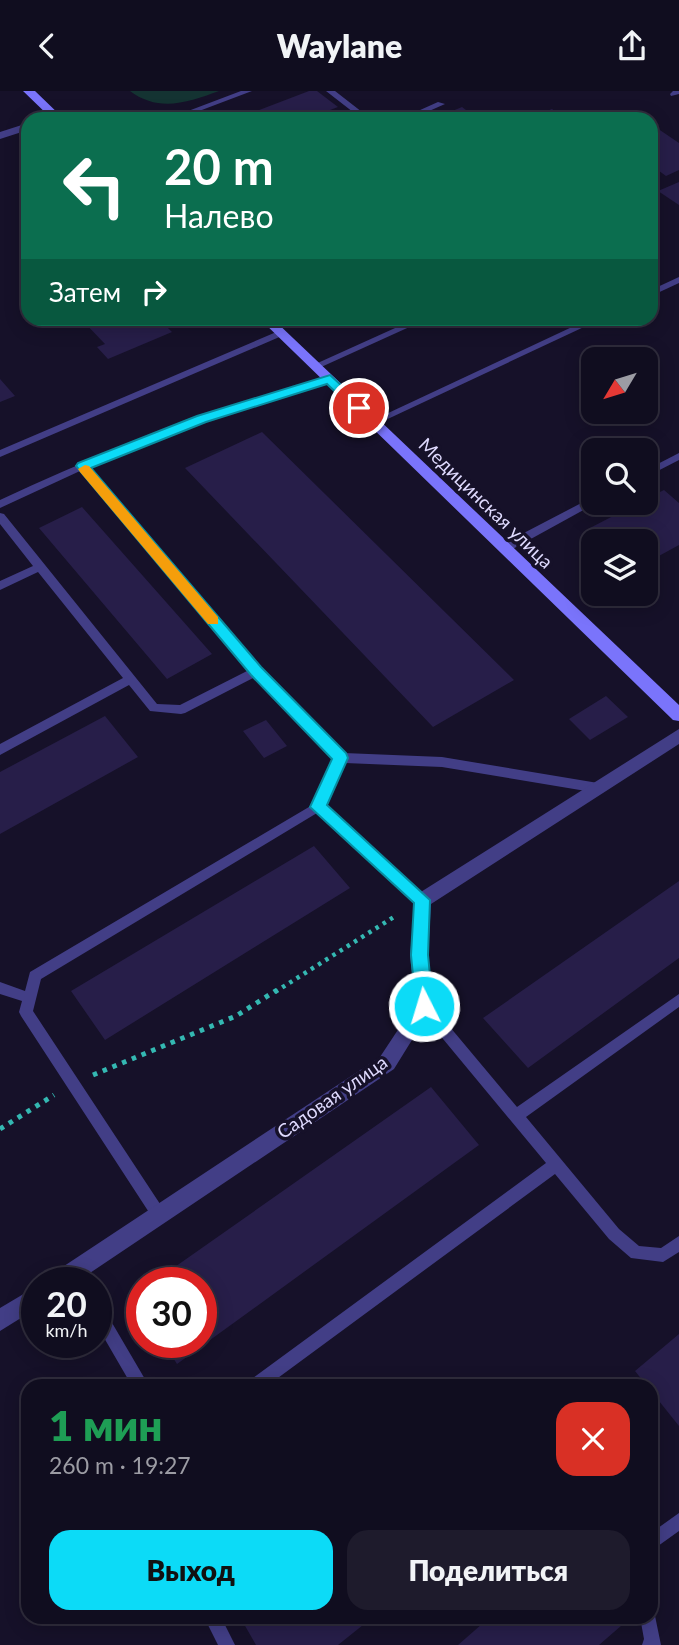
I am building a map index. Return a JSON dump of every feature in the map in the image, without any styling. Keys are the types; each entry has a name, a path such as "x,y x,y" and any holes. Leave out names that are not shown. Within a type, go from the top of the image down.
{"main road":[{"path":"29,91 48,112"},
{"name":"Медицинская улица","path":"274,326 679,715"}],"street":[{"path":"0,136 21,128"},
{"path":"424,1006 419,955 422,900 679,736"},
{"name":"Садовая улица","path":"91,1267 159,1215 387,1063 424,1006"},
{"path":"0,1320 21,1306"}],"lane":[{"path":"190,112 248,91"},
{"path":"330,91 358,112"},
{"path":"421,112 441,104"},
{"path":"658,290 679,280"},
{"path":"316,366 406,326"},
{"path":"373,422 581,326"},
{"path":"0,454 281,333"},
{"path":"0,504 82,466 201,419 330,379"},
{"path":"658,467 679,456"},
{"path":"82,466 256,671 341,758 443,762 598,787"},
{"path":"505,548 581,508"},
{"path":"0,517 38,568 154,708 181,710 256,671"},
{"path":"0,586 38,568"},
{"path":"0,750 130,679"},
{"path":"159,1215 26,1012 35,976 318,807 341,758"},
{"path":"318,807 422,900"},
{"path":"0,988 29,998"},
{"path":"515,1118 679,1000"},
{"path":"424,1006 614,1234 636,1253 663,1255 679,1243"},
{"path":"264,1379 555,1165"},
{"path":"112,1336 137,1379"},
{"path":"658,1538 679,1521"},
{"path":"216,1624 227,1645"},
{"path":"649,1624 653,1643 650,1645"}],"path":[{"path":"0,1129 73,1084 236,1017 422,900"}],"green space":[{"path":"130,91 219,91 185,102 163,104 141,98"}],"building":[{"path":"309,91 317,91 338,107 325,112 254,112"},
{"path":"462,107 469,112 450,112"},
{"path":"658,129 679,143 679,170 666,176 658,170"},
{"path":"679,182 679,205 658,191"},
{"path":"88,326 166,326 172,332 108,359 97,347 105,344"},
{"path":"0,379 15,396 0,402"},
{"path":"262,432 514,680 433,727 185,468"},
{"path":"664,490 679,503 679,545 658,556 658,529 590,528 615,515 658,515 658,493"},
{"path":"82,507 212,654 167,679 39,528"},
{"path":"606,696 628,717 590,740 569,719"},
{"path":"105,716 138,757 0,834 0,772"},
{"path":"266,720 287,746 264,758 243,731"},
{"path":"314,846 350,888 105,1040 71,991"},
{"path":"679,881 679,958 528,1068 483,1018"},
{"path":"431,1087 479,1145 217,1335 217,1267 175,1267"},
{"path":"679,1334 679,1426 658,1400 658,1379 641,1379 635,1371"},
{"path":"173,1358 185,1358 177,1364"},
{"path":"244,1624 364,1624 338,1645 256,1645"},
{"path":"482,1624 623,1624 599,1645 458,1645"}],"slow traffic":[{"path":"85,469 213,620"}],"route":[{"path":"359,408 330,379 201,419 82,466 256,671 341,758 318,807 422,900 419,955 424,1006"}]}
